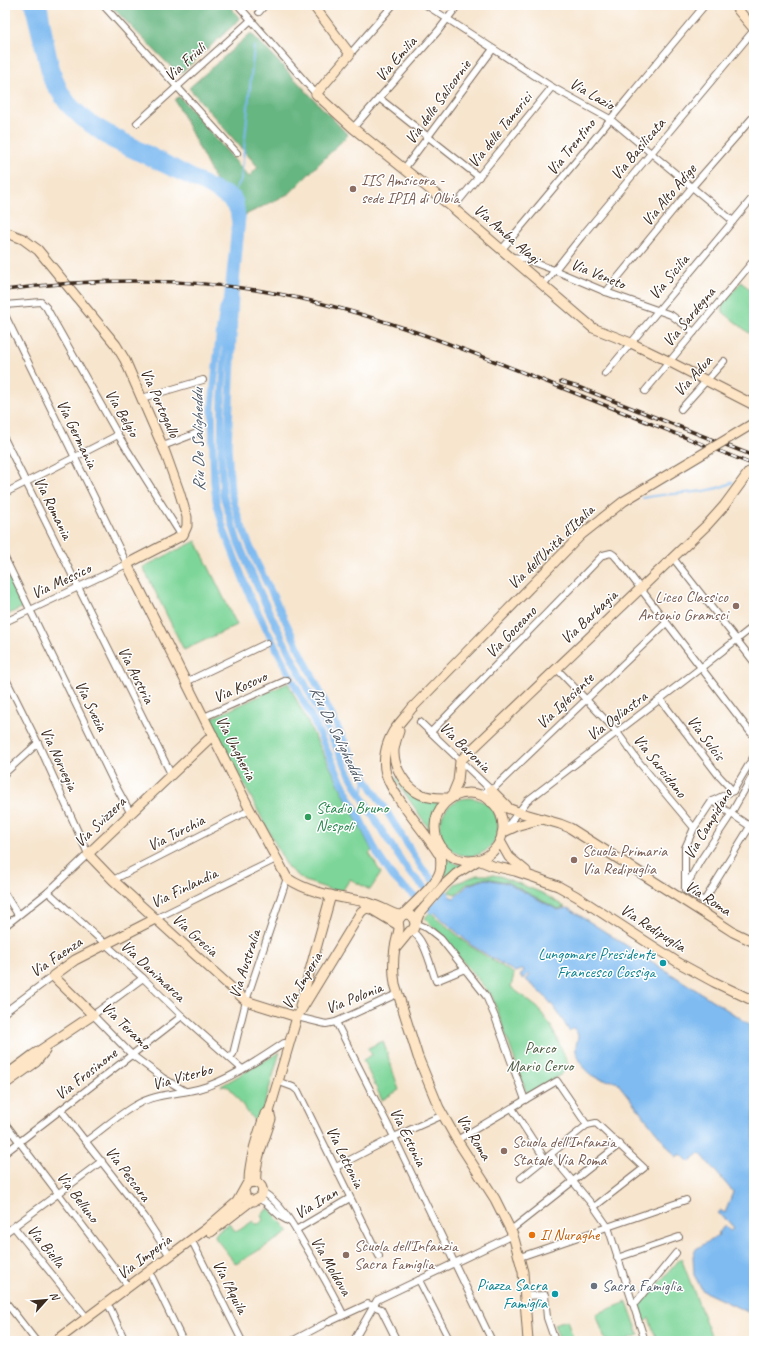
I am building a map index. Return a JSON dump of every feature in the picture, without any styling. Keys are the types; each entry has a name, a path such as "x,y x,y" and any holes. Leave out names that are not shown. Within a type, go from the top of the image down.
{"street":[{"path":"103,5 237,153"},
{"name":"Via Amba Alagi","path":"238,5 316,94 353,128 512,257 593,328 631,343 754,405"},
{"path":"259,12 265,5"},
{"path":"313,5 350,54"},
{"path":"316,94 393,5"},
{"name":"Via Lazio","path":"426,5 552,87 610,119 733,221"},
{"name":"Via Emilia","path":"353,128 438,31 458,5"},
{"name":"Via Trentino","path":"502,249 561,180 704,5"},
{"path":"734,5 754,29"},
{"name":"Via Friuli","path":"137,123 251,20"},
{"name":"Via Basilicata","path":"543,285 754,29"},
{"name":"Via delle Salicornie","path":"404,170 493,49"},
{"name":"Via delle Tamerici","path":"453,208 552,87"},
{"path":"379,98 479,177"},
{"name":"Via Alto Adige","path":"606,292 692,187 754,116"},
{"name":"Via Sicilia","path":"605,374 754,196"},
{"name":"Via Portogallo","path":"5,232 31,244 116,345 125,360 163,446 179,491 187,517 187,526 183,535"},
{"name":"Via Veneto","path":"512,257 522,258 606,292 671,315 694,332"},
{"name":"Via Sardegna","path":"645,391 668,361 754,260"},
{"name":"Via Belgio","path":"5,305 41,302 48,311 118,435 178,530 183,535"},
{"name":"Via Germania","path":"5,315 127,564"},
{"name":"Via Adua","path":"681,409 724,361"},
{"path":"142,398 203,380"},
{"name":"Via dell'Unità d'Italia","path":"435,842 391,784 386,773 385,754 393,731 412,708 581,535 624,501 754,423"},
{"path":"163,446 197,433"},
{"path":"5,493 118,435"},
{"name":"Via Romania","path":"5,440 78,587"},
{"name":"Via Barbagia","path":"460,761 641,590 707,525 724,506 749,472"},
{"path":"127,564 183,535"},
{"name":"Via Goceano","path":"431,732 603,555 611,553 618,559 641,590"},
{"name":"Via Svezia","path":"5,558 113,781 130,812"},
{"path":"673,558 754,662"},
{"name":"Via Messico","path":"5,622 127,564"},
{"name":"Via Ungheria","path":"127,564 250,810 287,878"},
{"name":"Via Austria","path":"78,587 171,774"},
{"path":"641,590 702,667 751,734 754,735"},
{"name":"Via Iglesiente","path":"480,795 491,790 666,623"},
{"name":"Via Ogliastra","path":"504,838 518,812 527,801 754,626"},
{"path":"186,682 267,643"},
{"name":"Via Sarcidano","path":"557,669 617,732 638,761 694,828"},
{"name":"Via Norvegia","path":"5,677 38,743 88,854"},
{"name":"Via Kosovo","path":"204,717 287,680"},
{"name":"Via Sulcis","path":"660,699 719,776 733,791"},
{"name":"Via dell'Unità d'Italia","path":"412,708 395,742 394,751 396,762 401,774 412,788 420,794 437,798 451,798"},
{"name":"Via Baronia","path":"420,722 491,790"},
{"name":"Via Svizzera","path":"5,926 48,892 130,812 213,735"},
{"path":"5,773 38,743"},
{"name":"Via Campidano","path":"685,890 685,848 694,828 712,801 733,791 754,756"},
{"path":"451,798 460,771 460,761"},
{"name":"Via Campidano","path":"680,898 700,861 731,814 754,773"},
{"path":"437,798 455,786"},
{"path":"491,790 508,807"},
{"path":"399,926 400,918 437,878 440,872 440,854 435,842 436,818 442,807 451,798 460,794 470,793 480,795 492,802 500,813 504,838"},
{"path":"712,801 752,828"},
{"name":"Via Roma","path":"492,802 518,812 570,828 733,932 754,942"},
{"name":"Via Turchia","path":"113,880 250,810"},
{"path":"395,949 414,927 419,914 444,885 456,874 491,853 504,838 519,825 544,819"},
{"path":"685,890 704,901 752,828 754,820"},
{"name":"Via Redipuglia","path":"504,838 509,857 536,878"},
{"path":"435,842 456,858 463,860 478,860"},
{"name":"Via Grecia","path":"88,854 113,880 246,1001 297,1017"},
{"name":"Via Finlandia","path":"105,944 276,859"},
{"name":"Via Redipuglia","path":"478,860 493,866 515,870 558,886 689,969 754,1001"},
{"path":"465,869 493,866"},
{"path":"287,878 297,885 307,889 355,902 366,902 396,914 410,915 414,918 415,922 427,928 441,939 486,996 525,1100"},
{"name":"Via Australia","path":"230,1057 233,1054 246,1001 287,878"},
{"name":"Via Danimarca","path":"48,892 143,978 182,1016 242,1069"},
{"path":"5,894 18,915"},
{"name":"Via Imperia","path":"310,988 331,895"},
{"path":"355,902 360,907 361,912 366,908 371,909 399,926 402,931 414,932 422,942 436,981 465,969"},
{"name":"Via Imperia","path":"56,1341 207,1228 231,1208 239,1198 246,1185 252,1182 271,1119 269,1112 277,1081 297,1017 310,988 361,912"},
{"name":"Via Roma","path":"399,926 395,949 394,974 397,994 420,1062 443,1115 495,1199 512,1232 523,1272 528,1341"},
{"name":"Via Faenza","path":"5,1012 75,960 105,944"},
{"name":"Via Teramo","path":"53,976 132,1055 185,1092"},
{"path":"5,1076 93,1015 143,978"},
{"name":"Via Polonia","path":"297,1017 326,1024 336,1022 397,994"},
{"name":"Via Frosinone","path":"5,1153 182,1016"},
{"name":"Via Estonia","path":"336,1022 394,1137 492,1341"},
{"name":"Via Viterbo","path":"86,1141 135,1105 146,1100 199,1089 242,1069 284,1043 288,1044"},
{"path":"5,1084 36,1062 48,1046"},
{"name":"Via Lettonia","path":"277,1081 293,1087 298,1091 379,1256"},
{"path":"458,1140 557,1082 587,1125"},
{"path":"512,1108 545,1159"},
{"name":"Via Pescara","path":"61,1110 144,1216 170,1256"},
{"path":"336,1167 394,1137 443,1115"},
{"name":"Via Belluno","path":"5,1123 129,1287"},
{"path":"521,1178 587,1125 596,1123 644,1168 594,1208"},
{"path":"352,1341 377,1300 454,1263 512,1232 620,1144"},
{"path":"551,1154 608,1227 643,1340"},
{"path":"5,1234 102,1161"},
{"path":"244,1190 244,1196 258,1197 262,1186 252,1182"},
{"name":"Via Imperia","path":"66,1341 258,1197"},
{"name":"Via Moldova","path":"258,1197 281,1217 291,1223 328,1285 343,1314"},
{"name":"Via Iran","path":"296,1230 350,1198"},
{"path":"520,1257 686,1200"},
{"name":"Via Biella","path":"14,1227 87,1318"},
{"path":"617,1258 679,1237"},
{"name":"Via l'Aquila","path":"194,1245 242,1341"},
{"path":"632,1303 636,1302 676,1253"},
{"path":"152,1277 183,1341"},
{"path":"419,1280 450,1341"},
{"path":"525,1296 545,1295 547,1318 555,1341"},
{"path":"5,1301 36,1341"},
{"path":"292,1341 343,1314 368,1304 381,1309 396,1341"},
{"path":"110,1308 125,1341"}],"green space":[{"path":"110,5 229,5 240,19 179,75"},
{"path":"251,33 348,135 290,193 235,220 175,100 179,96 249,177 258,167 189,88"},
{"path":"741,282 752,291 754,289 754,337 723,312 722,305"},
{"path":"196,541 237,625 184,650 143,567"},
{"path":"5,570 23,607 5,616"},
{"name":"Stadio Bruno Nespoli","path":"288,683 372,851 369,853 381,873 370,890 350,879 341,893 305,881 288,868 210,719"},
{"path":"398,778 407,790 422,800 443,801 434,816 432,833 395,779"},
{"path":"469,798 480,800 490,806 496,816 498,827 496,838 490,848 480,854 469,856 458,854 448,848 442,838 440,827 442,816 448,806 458,800"},
{"path":"447,858 457,864 466,865 445,878"},
{"path":"477,875 500,876 542,893 565,907 558,909 507,882 486,878 467,884 456,894 448,892 455,884"},
{"name":"Parco Mario Cervo","path":"430,912 470,946 514,974 511,987 538,1008 551,1026 568,1063 562,1074 527,1094 492,996 443,937 427,921 425,918"},
{"path":"383,1041 399,1090 382,1100 363,1060 372,1055 368,1048"},
{"path":"280,1052 258,1126 229,1087 221,1086"},
{"path":"269,1208 289,1232 236,1264 216,1239 215,1235 220,1229 222,1230 224,1226 227,1227 226,1225 229,1223 234,1230 238,1231 253,1221 256,1224 259,1224 263,1220 261,1215"},
{"path":"681,1258 713,1341 657,1341 649,1318 644,1323 639,1307"},
{"path":"627,1302 639,1335 623,1341 606,1341 596,1314"},
{"path":"567,1320 574,1341 560,1341 554,1324"}],"water":[{"path":"486,879 507,883 558,910 568,908 754,1027 754,1315 703,1291 694,1275 693,1256 696,1249 719,1235 718,1232 725,1226 730,1231 734,1228 727,1220 717,1213 720,1210 725,1213 733,1192 700,1153 689,1162 681,1154 676,1157 616,1081 599,1079 585,1070 576,1053 578,1035 574,1028 569,1031 550,1003 526,980 530,975 528,974 524,979 520,976 524,971 523,969 515,972 471,945 432,910 446,895 454,898 468,885"}],"waterway":[{"name":"Riu De Saligheddu","path":"28,5 47,82 64,108 80,123 109,144 201,187 225,202 233,211 235,223 230,293 223,309 212,406 214,482 216,501 224,530 251,599 314,722 378,855 393,877 432,910 446,895 422,868 355,763 256,561 239,519 231,493 228,446 235,294 242,216 240,201 237,195 215,185 100,123 82,110 67,93 58,73 52,50 44,5"},
{"name":"Riu De Saligheddu","path":"36,5 49,67 57,87 65,101 76,113 89,124 118,142 231,197 237,206 239,217 226,342"},
{"path":"231,197 241,180 254,46"},
{"name":"Riu De Saligheddu","path":"226,342 222,396 221,455 223,495 238,542 263,599 350,775 378,825 409,872 430,893"},
{"path":"643,498 712,489 733,482"},
{"name":"Riu De Saligheddu","path":"362,796 367,768"}],"railway":[{"path":"5,290 72,283 142,281 177,282 246,288 311,301 344,309 438,340 754,465"},
{"path":"561,382 578,387 754,456"}],"place":[{"name":"IIS Amsicora - sede IPIA di Olbia","path":"353,189"},
{"name":"Liceo Classico Antonio Gramsci","path":"736,606"},
{"name":"Stadio Bruno Nespoli","path":"308,817"},
{"name":"Scuola Primaria Via Redipuglia","path":"574,860"},
{"name":"Lungomare Presidente Francesco Cossiga","path":"663,963"},
{"name":"Scuola dell'Infanzia Statale Via Roma","path":"504,1151"},
{"name":"Il Nuraghe","path":"532,1235"},
{"name":"Scuola dell'Infanzia Sacra Famiglia","path":"346,1255"},
{"name":"Sacra Famiglia","path":"594,1286"},
{"name":"Piazza Sacra Famiglia","path":"555,1294"}]}
